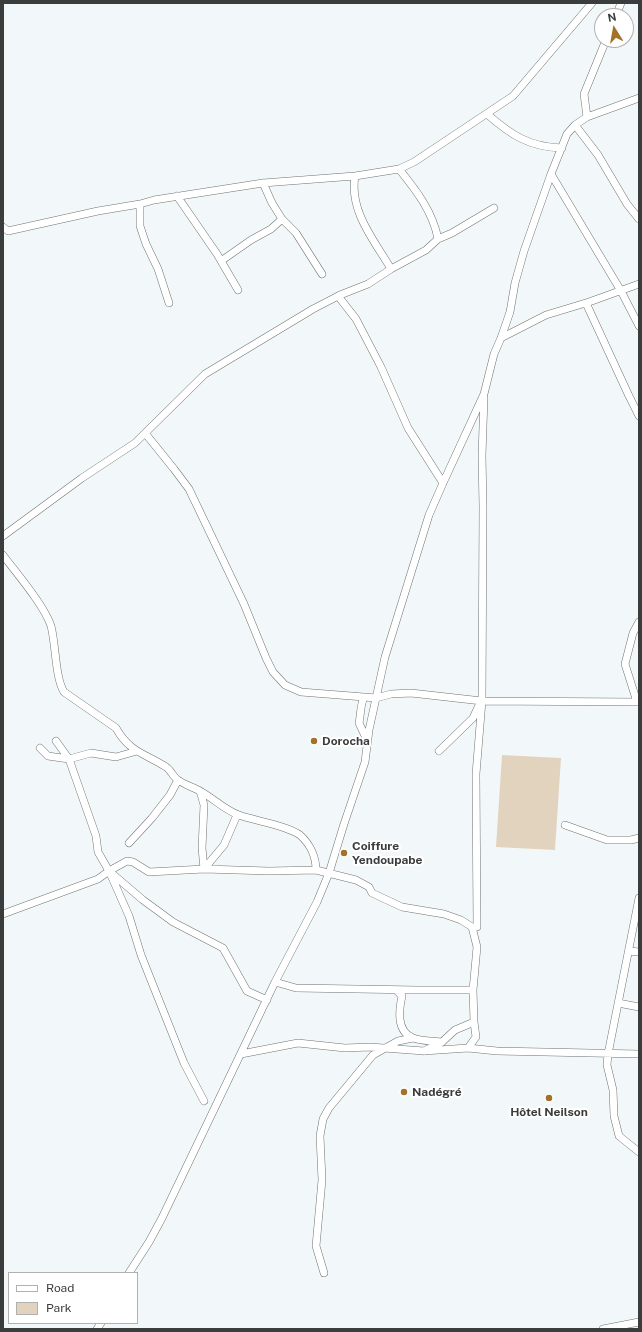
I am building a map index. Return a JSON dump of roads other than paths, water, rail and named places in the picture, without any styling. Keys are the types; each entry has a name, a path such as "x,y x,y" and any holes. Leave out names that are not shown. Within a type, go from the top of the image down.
{"street":[{"path":"3,227 8,231 154,200 263,183 355,176 399,169 425,156 513,96 592,3"},
{"path":"588,117 584,94 603,48"},
{"path":"130,1272 162,1218 266,1000 317,902 329,873 344,824 366,762 367,740 385,657 429,515 484,394 494,354 510,312 517,277 551,174 567,134 576,125 588,117 639,98"},
{"path":"487,114 505,130 531,144 549,148 562,148"},
{"path":"576,125 598,155 627,204 639,219"},
{"path":"399,169 419,194 428,212 438,239"},
{"path":"551,174 622,290 639,326"},
{"path":"355,176 355,199 360,218 391,269"},
{"path":"263,183 282,220 296,233 322,274"},
{"path":"176,196 221,261 238,290"},
{"path":"140,204 140,226 146,244 158,269 169,303"},
{"path":"3,536 82,478 135,443 205,374 313,309 338,296 368,284 391,269 426,250 438,239 452,233 494,208"},
{"path":"221,261 251,240 271,229 282,220"},
{"path":"501,338 546,315 586,303 639,284"},
{"path":"338,296 356,319 381,366 408,428 443,482"},
{"path":"586,303 628,396 639,416"},
{"path":"477,927 476,774 482,700 482,455 484,394"},
{"path":"145,433 189,489 200,509 244,604 273,672 284,685 301,692 376,698 391,694 411,693 482,700 636,702 625,664 633,633 639,622"},
{"path":"3,555 38,603 50,624 60,685 64,692 116,728 120,735 137,751 167,768 178,780 200,791 238,815 283,828 299,835 308,844 313,854 316,862 316,870"},
{"path":"364,697 361,704 361,716 359,722 367,740"},
{"path":"438,751 473,718 482,700"},
{"path":"56,740 69,759 96,836 98,852 109,871 129,916 141,955 184,1063 204,1101"},
{"path":"40,748 48,756 69,759 91,753 116,757 137,751"},
{"path":"129,843 152,818 170,795 178,780"},
{"path":"200,791 204,805 202,848 204,869"},
{"path":"204,869 224,845 238,815"},
{"path":"564,825 607,840 631,840 639,838"},
{"path":"3,914 98,879 127,861 133,862 149,872 204,869 269,871 316,870 356,880 369,888 372,894 402,907 444,914 461,920 472,927 477,947 473,990 476,1037 468,1048"},
{"path":"109,871 143,900 173,922 223,948 247,991 266,1000"},
{"path":"639,901 607,1065 613,1090 614,1116 619,1136 639,1152"},
{"path":"629,951 639,952"},
{"path":"275,982 296,988 473,990"},
{"path":"396,990 402,996 399,1018 404,1030 413,1038"},
{"path":"618,1003 639,1007"},
{"path":"424,1051 442,1042 455,1030 474,1022"},
{"path":"324,1273 316,1246 322,1180 320,1136 322,1119 329,1108 373,1055 398,1040 413,1038 442,1042"},
{"path":"241,1054 298,1043 345,1048 424,1051 468,1048 497,1051 639,1054"},
{"path":"603,1329 639,1322"}],"place":[{"name":"Dorocha","path":"314,741"},
{"name":"Coiffure Yendoupabe","path":"344,853"},
{"name":"Nadégré","path":"404,1092"},
{"name":"Hôtel Neilson","path":"549,1098"}]}
